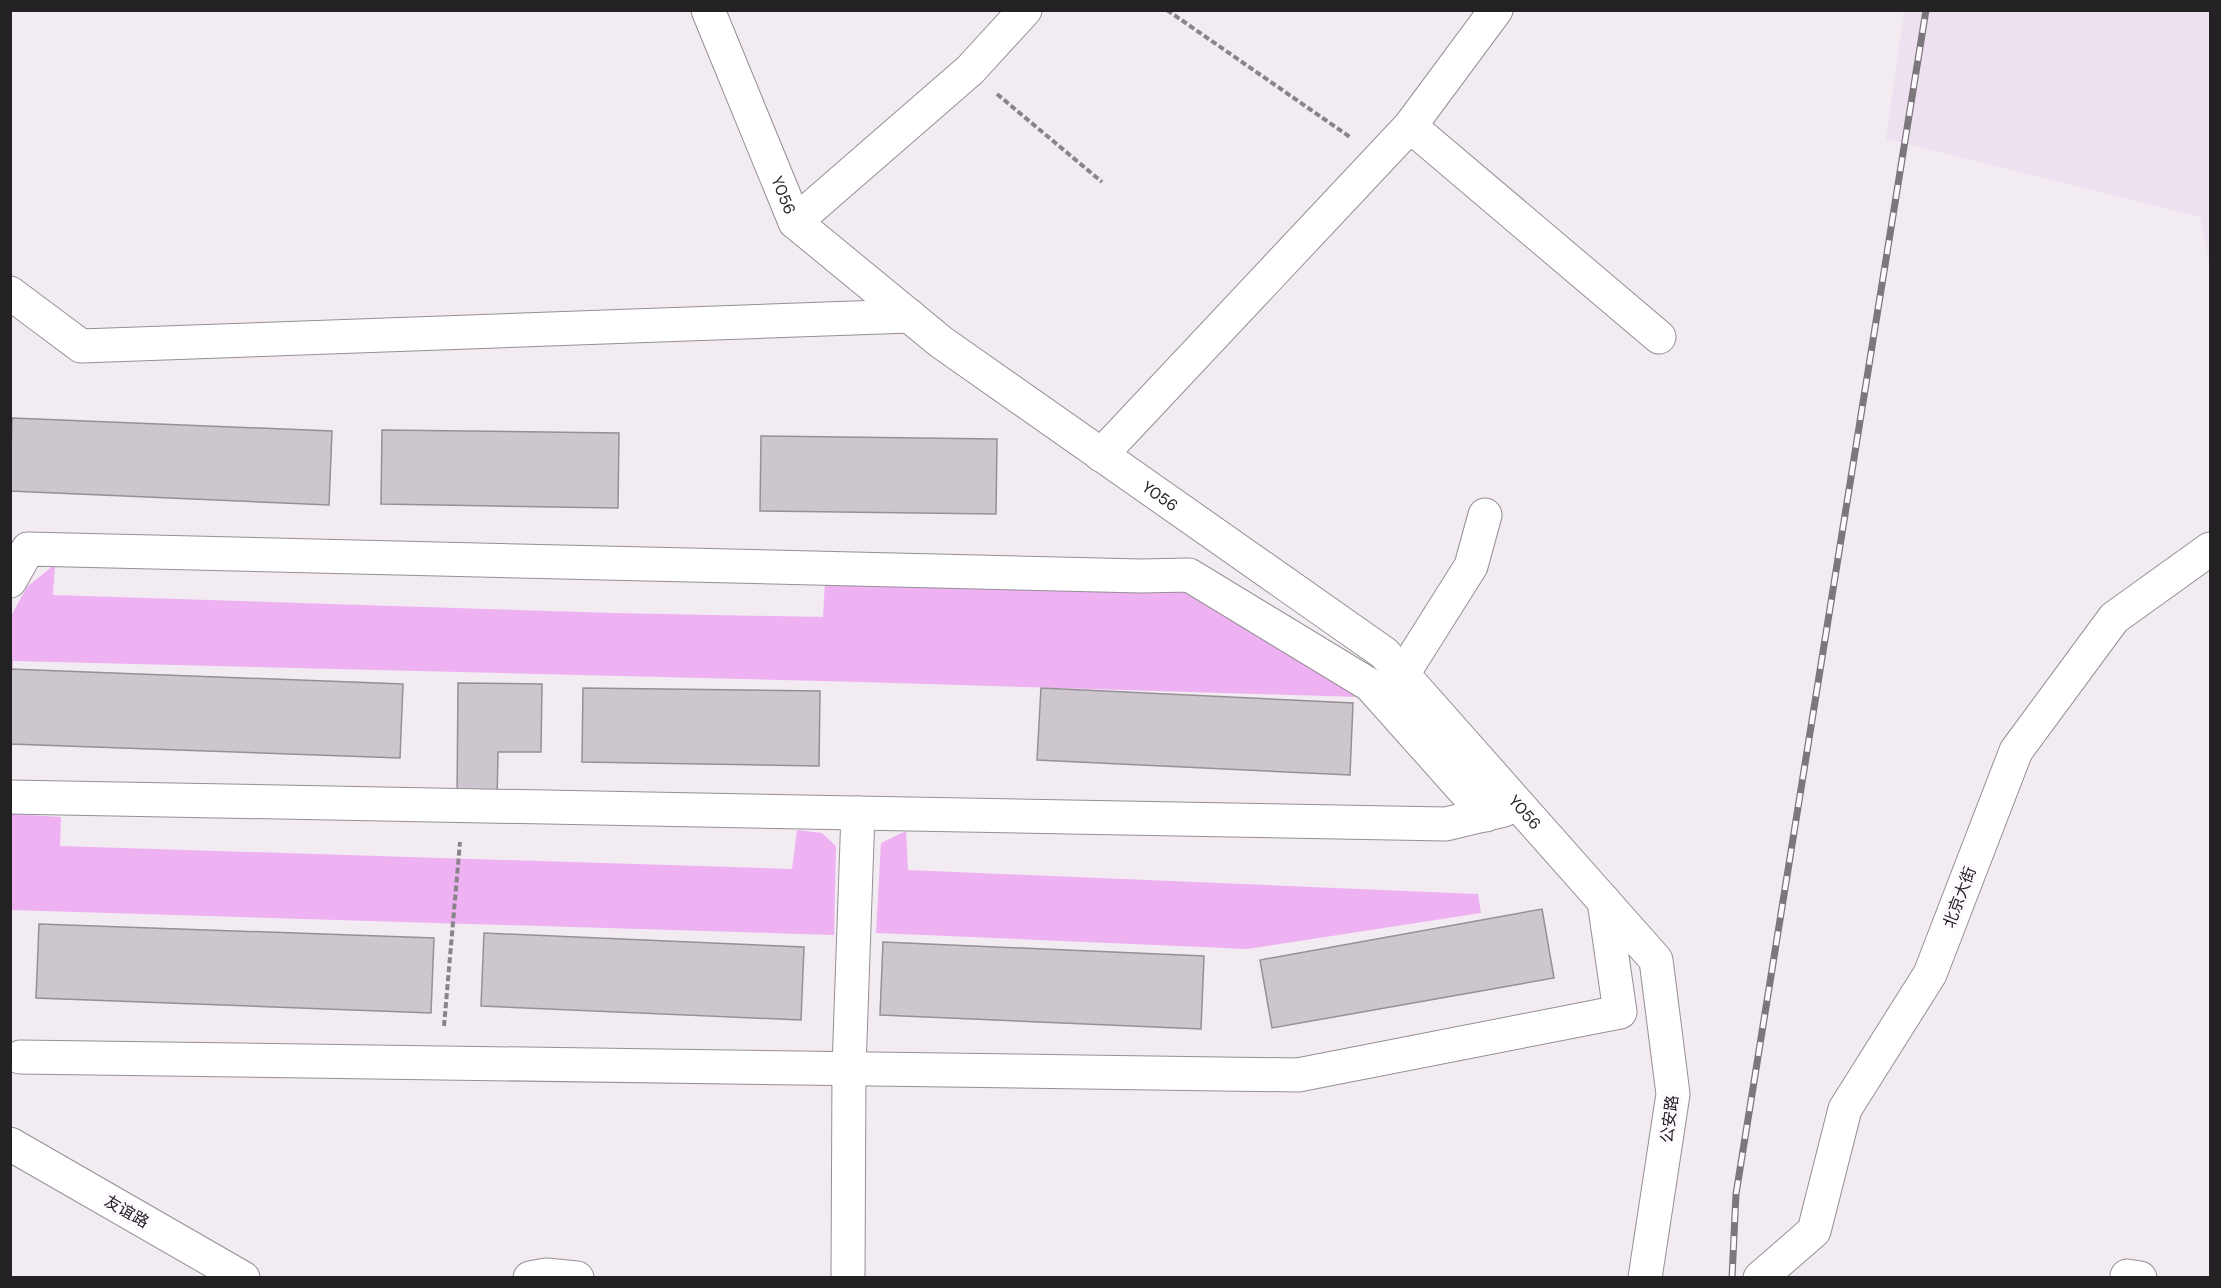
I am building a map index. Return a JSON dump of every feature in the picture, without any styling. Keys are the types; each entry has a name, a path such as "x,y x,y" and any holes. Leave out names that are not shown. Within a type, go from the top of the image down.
{"street":[{"name":"Y056","path":"708,10 795,222 941,342 1384,653 1656,960"},
{"path":"795,222 970,70 1024,10"},
{"path":"1101,455 1410,126 1496,10"},
{"path":"1410,126 1659,337"},
{"path":"10,293 81,346 910,316"},
{"path":"1403,674 1471,566 1485,514"},
{"path":"10,581 28,549 1141,576 1189,575 1370,685 1486,815"},
{"name":"北京大街","path":"1760,1278 1814,1231 1845,1109 1930,974 2016,751 2114,618 2211,549"},
{"path":"10,797 1446,824 1520,807"},
{"path":"848,1278 849,1068 858,813"},
{"path":"20,1057 1298,1075 1620,1012 1604,901"},
{"name":"公安路","path":"1645,1278 1674,1094 1656,960"},
{"name":"友谊路","path":"10,1144 243,1278"},
{"path":"530,1278 546,1275 577,1278"}],"path":[{"path":"1167,10 1380,158"},
{"path":"970,70 1102,182"},
{"path":"441,1062 463,806"}],"shaded area":[{"path":"1904,11 2210,11 2210,267 2200,217 1886,139"},
{"path":"55,564 53,595 613,613 823,617 825,580 1187,588 1358,697 13,661 11,723 11,616 27,587"},
{"path":"10,814 61,817 60,846 792,869 797,830 822,833 836,846 834,935 11,910"},
{"path":"906,831 908,870 1478,894 1481,913 1247,949 876,933 881,843"}],"building":[{"path":"12,418 332,431 329,505 10,491"},
{"path":"382,430 619,433 618,508 381,504"},
{"path":"761,436 997,439 996,514 760,511"},
{"path":"10,669 403,684 400,758 10,744"},
{"path":"458,683 542,684 541,752 498,752 497,800 457,799"},
{"path":"583,688 820,691 819,766 582,762"},
{"path":"1041,688 1353,703 1350,775 1037,760"},
{"path":"1542,909 1554,978 1272,1028 1260,960"},
{"path":"39,924 434,938 431,1013 36,998"},
{"path":"484,933 804,947 801,1020 481,1006"},
{"path":"883,942 1204,956 1201,1029 880,1015"}],"railway":[{"path":"1732,1278 1736,1194 1926,10"}]}
